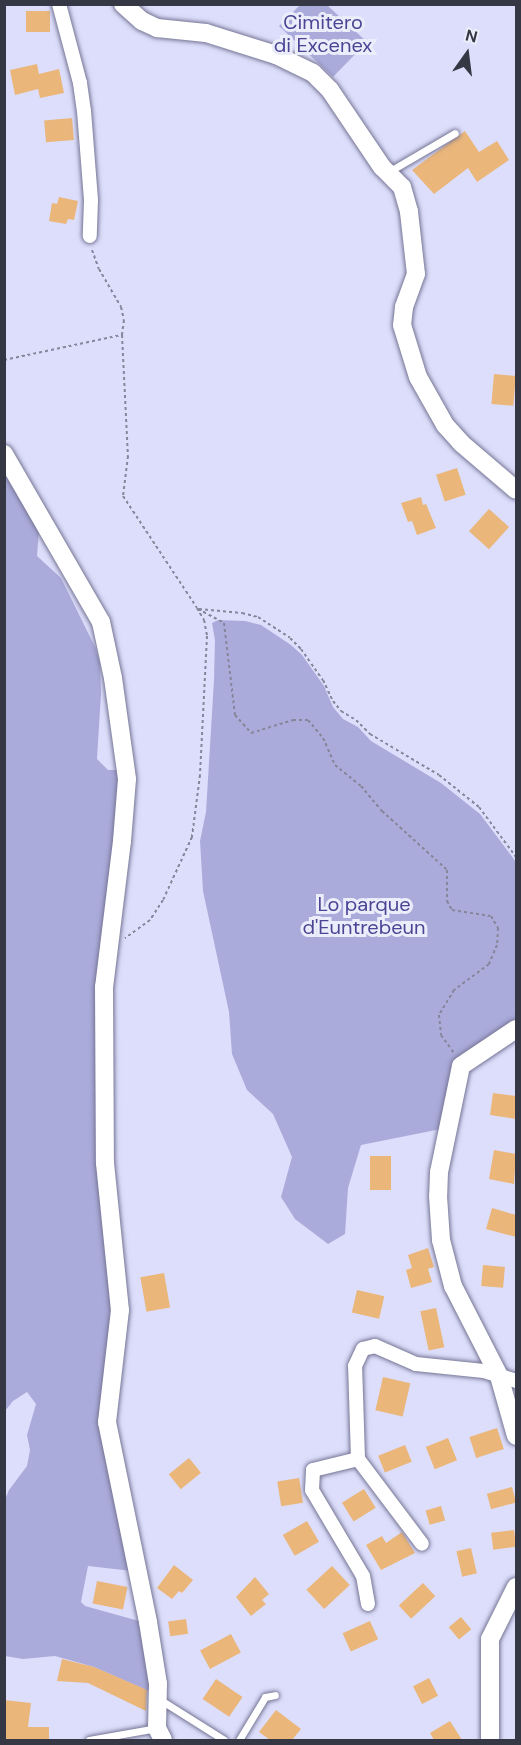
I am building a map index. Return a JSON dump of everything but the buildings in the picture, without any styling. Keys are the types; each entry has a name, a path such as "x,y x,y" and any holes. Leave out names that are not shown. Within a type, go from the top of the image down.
{"main road":[{"path":"123,4 142,21 157,28 206,33 248,44 313,73 330,90 367,146 402,187 409,212 416,274 404,307 402,325 418,377 445,425 460,443 514,482"},
{"path":"4,454 101,622 113,678 127,779 123,841 108,950 103,1055 105,1163 120,1310 106,1422 148,1622 158,1684 160,1734"},
{"path":"516,1029 461,1066 456,1079 439,1173 441,1240 453,1286 499,1376 516,1436"},
{"path":"490,1740 490,1639 516,1587"}],"street":[{"path":"59,4 80,83 84,111 91,200 90,236"},
{"path":"422,1544 358,1459 355,1366 363,1349 375,1346 416,1364 484,1371 516,1381"},
{"path":"358,1459 313,1470 312,1490 363,1576 368,1604"}],"lane":[{"path":"388,173 455,133"},
{"path":"239,1740 265,1696 275,1695"},
{"path":"157,1698 169,1703 224,1740"},
{"path":"89,1740 160,1734"}],"path":[{"path":"90,236 91,249 99,269 122,307 124,320 122,335 128,456 123,496 197,608 204,620 207,636 200,775 192,837 163,900 150,920 108,950"},
{"path":"4,360 122,335"},
{"path":"197,608 242,613 258,618 290,638 323,680 333,701 341,711 356,720 370,734 439,775 479,807 516,857"},
{"path":"197,608 224,623 235,715 250,733 293,720 308,720 323,738 335,765 361,786 382,811 447,870 447,901 452,910 491,916 498,928 497,945 489,964 454,990 439,1014 441,1035 461,1066"}],"green space":[{"name":"Cimitero di Excenex","path":"300,5 327,5 367,42 333,77 279,26"},
{"path":"5,468 39,530 37,556 61,578 95,647 100,662 101,694 97,759 108,770 119,770 118,819 106,902 115,1320 105,1369 132,1571 88,1566 81,1602 85,1606 139,1621 153,1693 94,1667 55,1656 23,1659 5,1656 4,1502 9,1490 27,1466 30,1450 27,1435 36,1404 27,1392 13,1401 5,1411"},
{"name":"Lo parque d'Euntrebeun","path":"218,620 245,621 261,625 291,645 302,655 324,686 333,707 343,719 358,727 371,741 441,783 480,814 516,862 516,1023 452,1062 441,1129 361,1145 348,1188 345,1234 328,1244 295,1219 281,1197 292,1157 273,1114 247,1090 232,1054 229,1012 203,891 200,841 206,812 214,680 215,640 212,623"}]}
